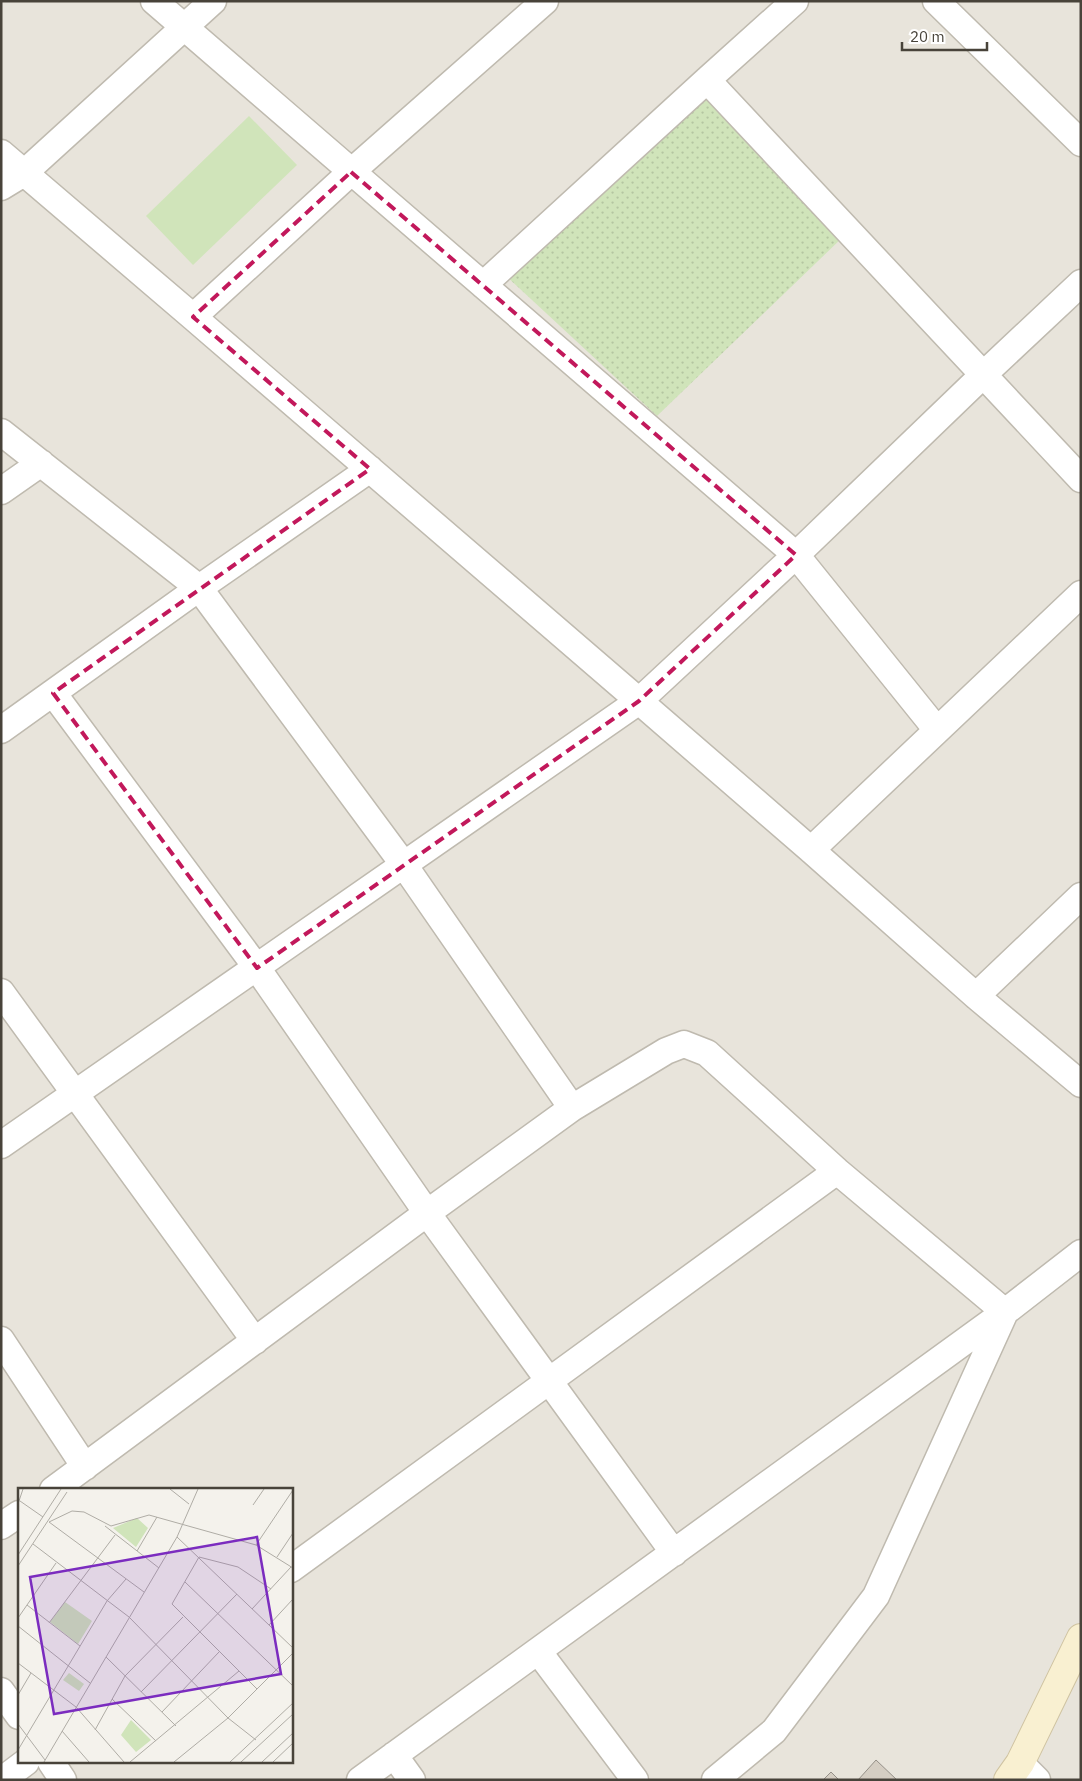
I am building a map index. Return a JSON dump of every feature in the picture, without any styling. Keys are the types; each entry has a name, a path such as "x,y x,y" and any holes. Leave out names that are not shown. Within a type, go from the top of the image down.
{"street":[{"path":"154,1 796,555 937,730"},
{"path":"1,187 24,173 212,1"},
{"path":"194,317 351,172 545,1"},
{"path":"483,285 795,1"},
{"path":"936,1 1081,143"},
{"path":"707,80 1081,480"},
{"path":"1,154 194,317 811,850 976,996 1081,1084"},
{"path":"1,1145 639,701 796,555 982,375 1081,283"},
{"path":"1,432 199,588 404,865 572,1108"},
{"path":"1,492 41,463"},
{"path":"1,730 199,588 370,469"},
{"path":"811,850 1081,594"},
{"path":"53,693 257,968 427,1213 674,1552"},
{"path":"976,996 1081,896"},
{"path":"1,992 255,1341"},
{"path":"56,1488 572,1108 666,1051 684,1044 707,1054 837,1171 1005,1312"},
{"path":"292,1568 837,1171"},
{"path":"360,1780 1005,1312 1081,1253"},
{"path":"715,1780 774,1731 876,1596 1005,1312"},
{"path":"1,1340 85,1467"},
{"path":"1,1526 18,1515"},
{"path":"1022,1774 1081,1638"},
{"path":"538,1651 635,1780"},
{"path":"1,1691 18,1715"},
{"path":"394,1755 412,1780"},
{"path":"2,1780 23,1764"},
{"path":"52,1764 63,1780"}],"highlighted area":[{"path":"351,172 796,555 639,701 257,968 53,693 370,469 193,317"}],"shaded area":[{"path":"1,1 1081,1 1081,1780 1,1780"}],"green space":[{"path":"707,94 844,236 657,416 506,276"},
{"path":"249,116 297,165 193,265 146,216"}],"building":[{"path":"876,1760 897,1780 858,1780"},
{"path":"831,1772 839,1780 823,1780"}]}
